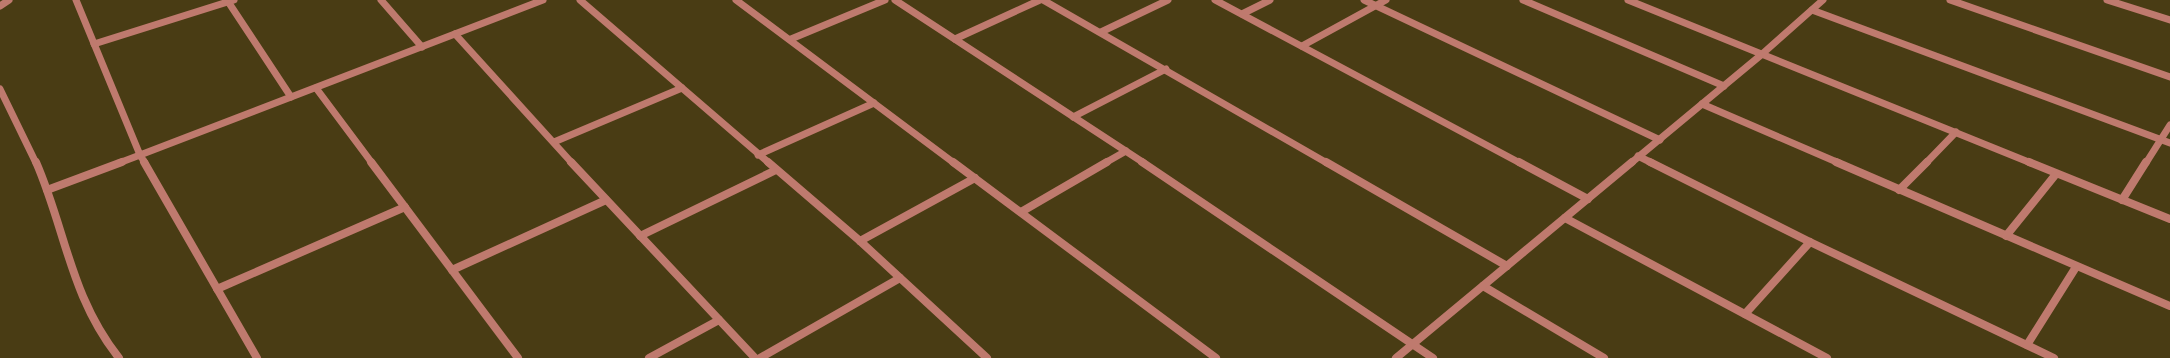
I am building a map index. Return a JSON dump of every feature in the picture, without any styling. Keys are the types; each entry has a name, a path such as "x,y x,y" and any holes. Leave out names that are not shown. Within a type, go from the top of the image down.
{"street":[{"path":"0,6 9,0"},
{"path":"76,0 140,155 257,358"},
{"path":"381,0 422,47"},
{"path":"47,190 543,0"},
{"path":"580,0 758,156 860,241 987,358"},
{"path":"736,0 1216,358"},
{"path":"791,40 885,0"},
{"path":"895,0 1126,151 1433,358"},
{"path":"955,39 1041,0 1166,69 1507,266"},
{"path":"1101,32 1168,0"},
{"path":"1215,0 1588,199"},
{"path":"1242,14 1270,0"},
{"path":"1364,0 1660,140"},
{"path":"1302,46 1386,0"},
{"path":"1523,0 1724,86"},
{"path":"1628,0 2170,219"},
{"path":"1950,0 2170,77"},
{"path":"2108,0 2170,20"},
{"path":"94,44 230,1 291,97"},
{"path":"1396,358 1761,55 1812,10 1820,1"},
{"path":"1812,10 2170,143"},
{"path":"455,34 606,200 755,358"},
{"path":"1073,117 1166,69"},
{"path":"316,88 518,358"},
{"path":"554,142 682,88"},
{"path":"0,89 47,190 68,260 95,326 119,358"},
{"path":"758,156 874,103"},
{"path":"1702,104 2076,267 2170,306"},
{"path":"2122,200 2170,125"},
{"path":"1899,190 1956,132"},
{"path":"1021,212 1126,151"},
{"path":"1638,156 1810,242 2054,358"},
{"path":"640,236 776,170"},
{"path":"2006,236 2056,174"},
{"path":"860,241 975,178"},
{"path":"452,270 606,200"},
{"path":"217,289 405,207"},
{"path":"1565,218 1827,358"},
{"path":"1745,314 1810,242"},
{"path":"2027,345 2076,267"},
{"path":"760,358 900,278"},
{"path":"1483,286 1604,358"},
{"path":"649,358 718,320"}]}
